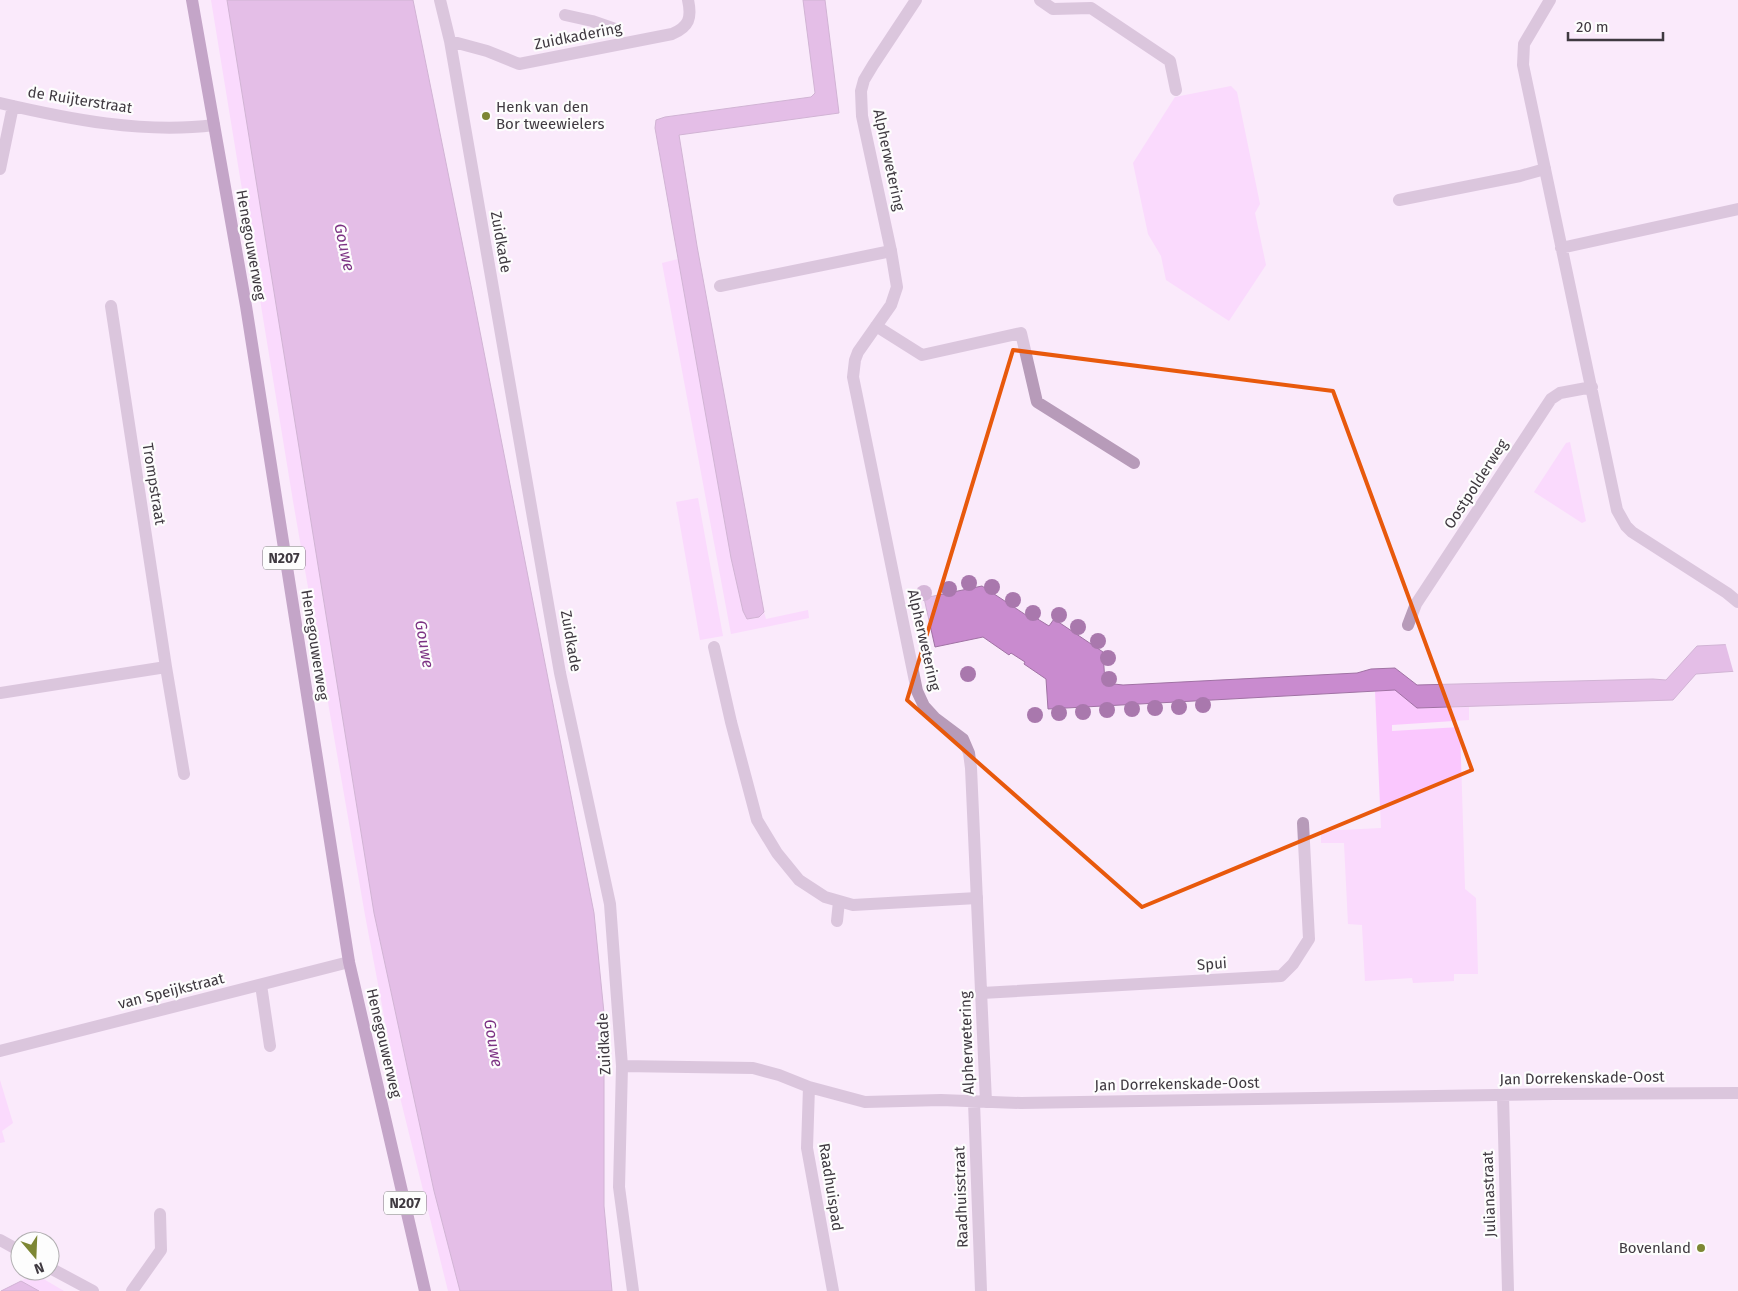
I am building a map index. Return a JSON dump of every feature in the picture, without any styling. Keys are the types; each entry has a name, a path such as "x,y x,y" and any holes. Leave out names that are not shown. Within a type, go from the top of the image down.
{"main road":[{"name":"Henegouwerweg","path":"192,0 246,306 349,962 425,1291"}],"street":[{"name":"Zuidkade","path":"440,0 450,40 558,663 610,904 622,1066 619,1187 633,1291"},
{"name":"Zuidkadering","path":"450,40 487,51 519,64 672,34 683,30 690,20 688,0"},
{"name":"Alpherwetering","path":"916,0 873,65 864,80 861,91 862,116 891,251 896,287 891,305 858,352 853,368 854,385 916,691 924,706 935,718 963,739 969,753 982,993 980,1102"},
{"path":"1040,0 1053,9 1091,8 1170,61 1176,90"},
{"path":"1550,0 1524,44 1522,54 1523,65 1617,510 1626,526 1632,532 1738,602"},
{"path":"565,15 592,21 615,29"},
{"name":"de Ruijterstraat","path":"0,103 115,125 190,128 214,125"},
{"path":"0,169 13,106"},
{"path":"1399,200 1546,170"},
{"path":"1561,248 1738,209"},
{"path":"720,286 891,251"},
{"name":"Trompstraat","path":"111,306 184,774"},
{"path":"876,326 922,355 1021,333 1037,402 1134,463"},
{"name":"Oostpolderweg","path":"1408,625 1416,604 1551,399 1560,393 1592,387"},
{"path":"714,647 757,820 777,853 799,880 825,897 853,904 977,898"},
{"path":"0,692 166,667"},
{"name":"Spui","path":"982,993 1281,976 1293,964 1309,939 1303,823"},
{"path":"837,921 839,901"},
{"name":"van Speijkstraat","path":"0,1051 349,962"},
{"path":"260,985 270,1046"},
{"name":"Jan Dorrekenskade-Oost","path":"622,1066 753,1068 809,1087 865,1102 1738,1094"},
{"name":"Raadhuispad","path":"809,1087 807,1148 832,1291"},
{"name":"Julianastraat","path":"1503,1095 1508,1291"},
{"name":"Raadhuisstraat","path":"980,1102 981,1291"},
{"path":"132,1291 161,1250 160,1214"},
{"path":"60,1273 93,1291"}],"highlighted area":[{"path":"1013,350 1333,391 1472,770 1142,907 907,700"}],"shaded area":[{"path":"211,0 227,0 374,913 434,1191 460,1291 448,1291 397,1085 365,915 293,501"},
{"path":"1231,86 1237,92 1260,204 1255,213 1266,265 1229,321 1166,280 1161,256 1148,234 1133,163 1175,97"},
{"path":"678,259 731,558 743,611 747,619 759,617 764,612 766,619 808,610 809,618 731,634 662,263"},
{"path":"1570,442 1586,521 1582,523 1534,492 1566,443"},
{"path":"698,498 723,636 700,640 676,502"},
{"path":"1396,690 1417,708 1469,707 1469,720 1392,725 1392,731 1460,727 1465,889 1476,898 1478,974 1454,974 1454,981 1413,983 1412,978 1365,981 1362,925 1348,924 1344,843 1321,843 1321,831 1381,828 1375,691"},
{"path":"0,1080 13,1123 2,1131 5,1142 0,1143"},
{"path":"21,1281 47,1281 64,1291 39,1291"}],"water":[{"name":"Gouwe","path":"227,0 413,0 594,913 604,1013 604,1206 612,1291 460,1291 434,1191 374,913"},
{"path":"803,0 825,0 839,113 679,135 697,246 764,612 759,617 747,619 743,611 731,558 655,128 656,120 665,117 811,97 815,93"},
{"path":"982,586 1032,619 1036,618 1049,626 1054,619 1103,652 1105,683 1123,685 1357,673 1371,669 1395,668 1417,685 1666,680 1697,646 1738,644 1738,671 1696,674 1673,700 1417,708 1395,690 1048,709 1046,679 1024,664 1025,662 1011,653 1009,655 983,637 935,647 924,598"},
{"path":"21,1281 39,1291 1,1291"}],"pier":[{"path":"1738,641 1738,674 1734,674 1725,642"}],"place":[{"name":"Henk van den Bor tweewielers","path":"486,116"},
{"name":"Bovenland","path":"1701,1248"}]}
